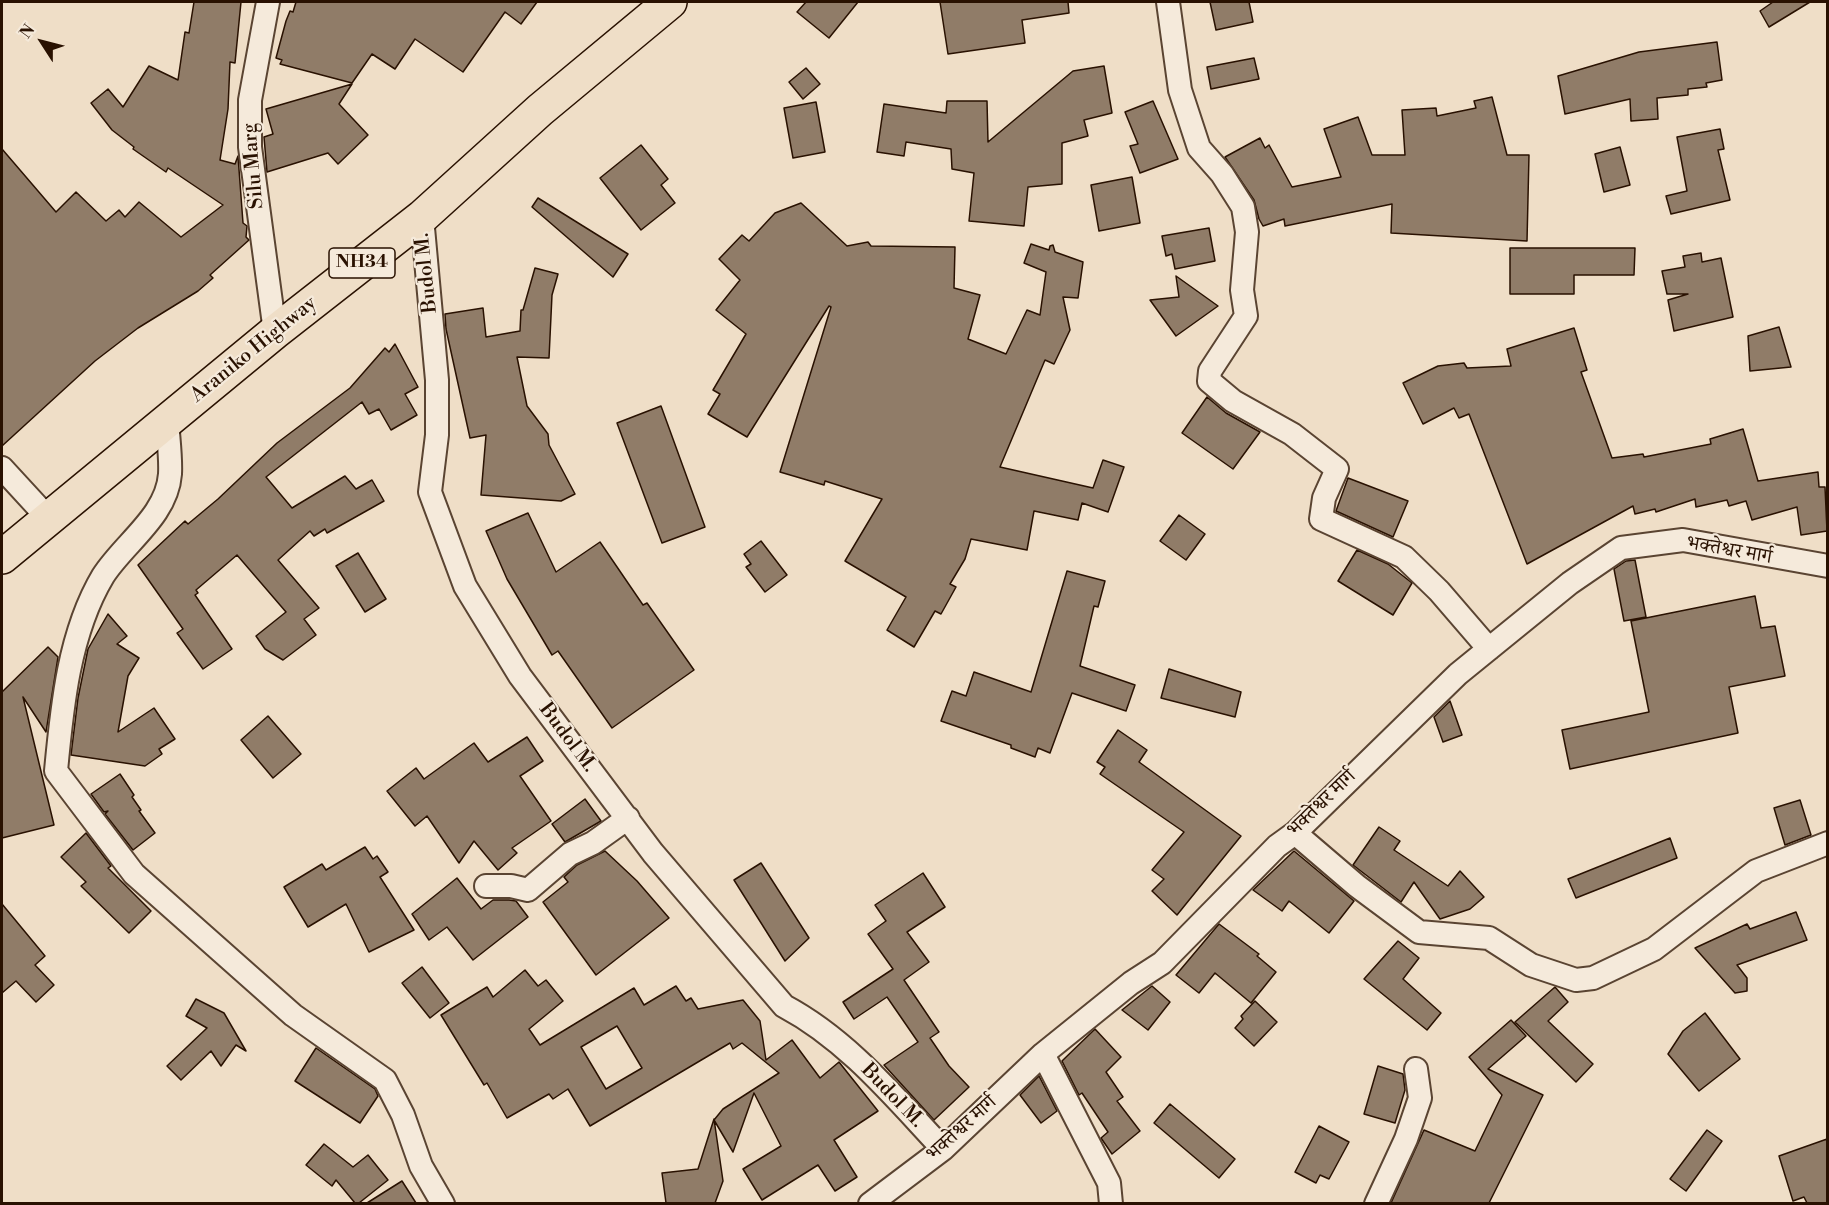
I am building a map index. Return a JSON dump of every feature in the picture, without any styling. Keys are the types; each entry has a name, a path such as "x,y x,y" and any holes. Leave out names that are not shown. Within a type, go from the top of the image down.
{"highway":[{"name":"Araniko Highway","path":"6,546 48,518 275,332 422,217 540,110 670,2"}],"street":[{"name":"Silu Marg","path":"268,2 250,100 250,147 275,332"},
{"path":"1168,2 1180,90 1199,148 1222,174 1243,207 1247,232 1242,290 1246,316 1210,372 1209,381 1233,400 1292,434 1336,469 1324,498 1321,519 1404,557 1439,591 1490,649"},
{"name":"Budol M.","path":"422,217 437,380 437,435 430,492 465,586 520,676 653,853 784,1006 804,1017 877,1077 944,1149"},
{"path":"167,419 170,475 162,503 103,577 78,632 61,717 56,771 134,874 293,1015 385,1080 403,1115 421,1166 443,1203"},
{"path":"2,468 48,518"},
{"name":"भक्तेश्वर मार्ग","path":"870,1203 944,1149 1042,1054 1131,983 1162,963 1277,846 1295,833 1449,682 1570,583 1621,548 1683,540 1827,566"},
{"path":"486,886 512,886 528,890 570,854 593,843 628,818"},
{"path":"1295,833 1357,886 1419,932 1489,938 1531,964 1576,980 1593,978 1654,949 1756,871 1827,843"},
{"path":"1042,1054 1109,1184 1112,1203"},
{"path":"1376,1203 1406,1139 1420,1098 1416,1069"}],"building":[{"path":"194,2 241,2 235,63 230,62 228,109 220,160 235,164 238,156 243,223 247,226 246,237 249,240 210,275 213,278 198,291 138,328 95,361 2,446 2,149 56,212 76,192 106,221 119,210 125,217 139,202 181,237 223,205 168,168 166,172 133,149 134,147 112,130 91,103 108,89 123,107 149,66 178,80 185,32 189,33"},
{"path":"296,2 537,2 521,24 505,12 463,72 415,39 395,69 372,54 352,83 280,64 282,60 276,58 286,21 290,11 293,12"},
{"path":"806,2 858,2 829,38 797,12"},
{"path":"940,2 1068,2 1069,13 1022,20 1025,43 948,54"},
{"path":"1210,2 1249,2 1253,22 1216,30"},
{"path":"1773,2 1810,2 1769,27 1760,11"},
{"path":"1717,42 1722,80 1706,83 1707,87 1688,89 1688,95 1657,98 1658,119 1631,121 1630,99 1565,114 1558,76 1639,52"},
{"path":"1254,58 1259,79 1211,89 1207,67"},
{"path":"1104,66 1112,113 1084,120 1088,136 1062,143 1062,184 1028,187 1024,226 969,221 974,173 952,169 951,149 906,142 904,156 877,152 884,104 946,113 947,101 987,101 988,142 1073,71"},
{"path":"806,68 820,84 803,99 789,82"},
{"path":"352,84 339,104 368,135 338,164 328,153 267,172 264,137 273,134 266,109"},
{"path":"1492,97 1507,155 1529,155 1527,241 1391,233 1392,204 1285,226 1284,219 1263,226 1254,200 1225,157 1260,138 1265,148 1269,145 1292,187 1341,177 1324,129 1358,117 1372,155 1405,155 1402,110 1436,108 1437,116 1476,108 1474,101"},
{"path":"1153,101 1178,159 1140,173 1130,146 1138,144 1125,112"},
{"path":"816,102 825,152 793,158 784,108"},
{"path":"1720,129 1724,149 1718,150 1730,200 1671,214 1666,196 1687,191 1677,137"},
{"path":"641,145 668,179 661,185 675,203 641,230 600,178"},
{"path":"1620,147 1630,185 1604,192 1595,154"},
{"path":"1132,177 1140,223 1099,231 1091,185"},
{"path":"538,198 628,254 613,277 532,207"},
{"path":"801,203 847,246 868,242 871,246 955,247 954,288 980,295 968,339 1006,354 1027,310 1040,315 1046,272 1024,263 1031,244 1049,250 1053,245 1055,252 1083,262 1078,298 1063,297 1070,330 1054,364 1045,360 1000,467 1093,488 1103,460 1124,467 1108,512 1082,503 1078,520 1034,511 1027,550 971,539 965,559 950,584 956,587 941,614 935,611 914,647 887,630 906,597 845,561 882,499 825,481 824,485 780,472 831,307 829,306 747,437 708,414 720,394 713,390 746,334 716,310 740,280 719,259 742,235 749,241 775,213"},
{"path":"1209,228 1215,261 1175,269 1172,254 1166,256 1162,236"},
{"path":"1510,248 1635,248 1634,275 1574,275 1574,294 1510,294"},
{"path":"1701,253 1702,262 1721,258 1733,317 1674,331 1668,300 1688,294 1667,294 1662,271 1685,267 1683,256"},
{"path":"535,268 558,274 552,295 549,358 517,357 527,406 548,434 549,445 575,494 561,501 481,495 486,435 470,438 446,329 445,314 483,308 486,337 520,331 521,310 523,310"},
{"path":"1176,276 1218,306 1176,336 1150,300 1179,297"},
{"path":"1779,327 1791,367 1750,371 1748,336"},
{"path":"1574,328 1587,370 1581,372 1612,458 1643,454 1644,457 1711,444 1710,439 1743,429 1758,481 1818,472 1819,487 1825,487 1827,531 1801,535 1797,507 1752,520 1746,501 1729,506 1727,500 1696,507 1695,499 1656,512 1655,509 1635,514 1633,506 1527,564 1469,414 1459,418 1454,408 1423,424 1403,383 1438,366 1464,363 1467,368 1511,366 1507,349"},
{"path":"395,344 418,387 405,394 417,415 391,430 379,409 369,414 362,402 266,477 292,508 345,476 356,489 372,480 384,501 327,533 325,529 314,536 310,531 278,560 319,608 304,619 316,635 283,660 265,649 256,636 286,612 237,555 196,590 198,593 195,595 232,649 203,669 177,633 183,629 138,565 185,521 188,524 218,499 277,443 350,388 385,348 389,352"},
{"path":"1207,397 1226,413 1260,432 1233,469 1182,433"},
{"path":"661,406 705,527 662,543 617,423"},
{"path":"1348,478 1408,501 1393,537 1336,511"},
{"path":"528,513 556,572 600,542 643,605 647,603 694,670 612,728 558,651 552,655 507,579 486,531"},
{"path":"1179,515 1205,534 1186,560 1160,541"},
{"path":"761,541 787,575 765,592 746,567 751,564 744,554"},
{"path":"1357,550 1388,564 1412,583 1393,615 1338,581"},
{"path":"358,553 386,599 365,612 336,566"},
{"path":"1635,560 1646,617 1624,621 1614,569 1626,561"},
{"path":"1067,571 1105,581 1098,607 1094,606 1080,666 1135,685 1126,711 1072,693 1050,753 1038,748 1035,757 1011,748 1011,745 941,721 952,691 966,696 974,672 1031,692"},
{"path":"1755,596 1761,628 1775,626 1785,676 1729,687 1738,733 1570,769 1562,730 1649,712 1631,621"},
{"path":"108,614 127,636 117,644 139,658 128,676 118,732 154,708 175,739 159,749 162,754 145,766 71,755 78,698 88,649"},
{"path":"48,647 58,657 46,732 23,697 54,825 2,838 2,692"},
{"path":"1169,669 1241,692 1235,717 1161,698"},
{"path":"1450,701 1462,735 1443,742 1434,717"},
{"path":"268,716 301,754 273,778 241,740"},
{"path":"1118,730 1147,750 1139,762 1241,836 1177,915 1152,891 1164,879 1152,870 1184,832 1100,774 1105,767 1097,762"},
{"path":"527,737 543,761 520,776 551,821 512,848 517,853 498,870 474,841 459,863 427,816 415,826 387,791 416,768 424,779 474,743 488,762"},
{"path":"120,774 134,795 132,797 141,810 139,811 155,833 133,850 105,814 108,811 104,812 91,794"},
{"path":"585,799 601,821 565,842 552,824"},
{"path":"1800,800 1811,835 1785,845 1774,808"},
{"path":"1379,827 1400,841 1394,850 1448,886 1460,871 1484,897 1470,909 1440,919 1414,882 1401,902 1353,865"},
{"path":"86,833 111,866 108,868 151,911 129,933 81,886 86,882 61,857"},
{"path":"1670,838 1677,858 1576,898 1568,879"},
{"path":"365,847 373,859 377,856 388,872 380,877 414,930 369,952 346,904 308,927 284,887 322,864 326,870"},
{"path":"605,851 637,881 669,918 596,975 543,902 568,882 564,877 577,865"},
{"path":"1294,851 1354,901 1329,933 1289,901 1282,911 1253,890"},
{"path":"761,863 809,938 785,961 734,880"},
{"path":"923,873 945,907 907,932 929,962 904,980 939,1032 930,1038 949,1066 969,1087 934,1120 884,1065 918,1042 887,997 854,1019 843,1002 893,969 868,934 886,921 875,905"},
{"path":"457,878 481,909 493,900 516,901 528,917 473,960 447,927 429,940 412,914"},
{"path":"2,904 45,956 35,965 54,985 36,1002 16,981 2,993"},
{"path":"1796,912 1807,940 1737,965 1747,978 1747,991 1735,993 1695,948 1747,924 1750,929"},
{"path":"1219,924 1259,954 1257,956 1276,972 1251,1003 1215,973 1199,993 1176,975"},
{"path":"1398,941 1419,958 1403,979 1441,1013 1427,1030 1364,979"},
{"path":"422,967 449,1003 430,1018 402,983"},
{"path":"525,970 538,986 546,980 563,1001 529,1029 540,1045 634,988 644,1005 676,986 686,1001 691,998 698,1009 743,1000 760,1021 766,1060 792,1040 820,1078 839,1062 878,1111 834,1140 857,1177 835,1191 818,1165 762,1200 743,1169 781,1146 754,1093 733,1152 714,1120 723,1109 779,1073 742,1043 733,1049 730,1043 590,1126 568,1089 553,1099 549,1094 507,1118 487,1083 484,1085 441,1015 487,987 493,997","holes":["617,1026 642,1068 606,1089 581,1047"]},
{"path":"1152,986 1170,1002 1148,1030 1122,1010"},
{"path":"1555,987 1568,1002 1548,1021 1593,1064 1576,1082 1515,1022"},
{"path":"196,999 224,1013 246,1051 236,1045 221,1066 211,1051 181,1080 167,1066 207,1028 186,1016"},
{"path":"1255,1001 1277,1022 1254,1046 1235,1028 1243,1019 1241,1016"},
{"path":"1705,1013 1740,1059 1699,1091 1668,1054 1683,1031"},
{"path":"1511,1020 1526,1036 1488,1069 1543,1095 1489,1203 1391,1203 1424,1130 1475,1151 1502,1095 1469,1057"},
{"path":"1095,1029 1121,1057 1106,1072 1123,1097 1117,1101 1140,1131 1112,1154 1101,1138 1108,1132 1082,1093 1079,1095 1062,1061"},
{"path":"316,1048 375,1089 378,1096 360,1123 295,1081"},
{"path":"1378,1066 1403,1074 1405,1090 1395,1123 1364,1114"},
{"path":"1039,1076 1057,1111 1041,1123 1020,1095"},
{"path":"1170,1104 1235,1159 1219,1178 1154,1123"},
{"path":"714,1119 723,1181 715,1203 666,1203 662,1173 698,1169"},
{"path":"1319,1126 1349,1142 1329,1179 1320,1175 1316,1183 1295,1172"},
{"path":"1707,1130 1722,1141 1686,1191 1670,1179"},
{"path":"1827,1139 1827,1203 1807,1203 1804,1197 1793,1201 1779,1156"},
{"path":"324,1144 353,1167 368,1155 388,1180 359,1203 355,1203 336,1180 332,1186 306,1165"},
{"path":"402,1181 416,1203 367,1203"}]}
